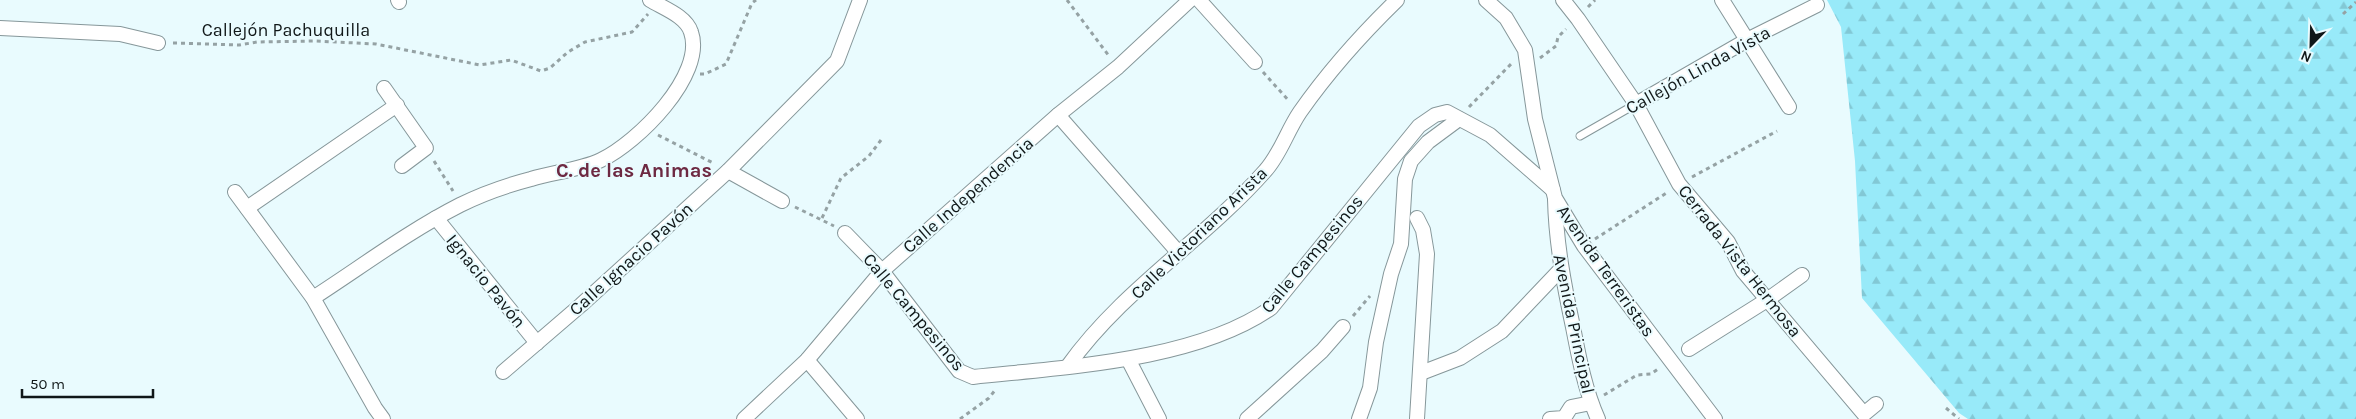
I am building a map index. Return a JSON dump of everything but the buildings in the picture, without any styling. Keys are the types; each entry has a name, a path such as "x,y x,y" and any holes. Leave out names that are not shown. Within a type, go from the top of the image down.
{"street":[{"name":"Calle Ignacio Pavón","path":"503,372 728,171 837,61 860,0"},
{"name":"Calle Independencia","path":"744,419 807,360 882,271 1058,115 1118,68 1190,0"},
{"path":"1198,0 1255,62"},
{"name":"Calle Victoriano Arista","path":"1068,366 1085,342 1178,252 1239,199 1267,170 1300,112 1366,30 1397,0"},
{"name":"Avenida Terreristas","path":"1486,0 1506,18 1526,56 1535,119 1554,194 1584,246 1715,419"},
{"name":"Cerrada Vista Hermosa","path":"1563,0 1636,104 1679,184 1728,242 1742,271 1864,414 1876,404"},
{"path":"1722,0 1790,107"},
{"path":"313,298 436,218 462,204 530,179 600,161 646,129 664,108 687,72 694,48 691,31 686,22 653,2"},
{"name":"Callejón Linda Vista","path":"1636,104 1748,39 1817,5"},
{"path":"0,28 120,34 158,43"},
{"path":"384,88 426,148 402,166"},
{"path":"247,208 397,105"},
{"name":"Calle Campesinos","path":"845,233 882,271 960,371 973,377 1128,360 1195,342 1252,321 1271,308 1419,126 1435,115 1447,112 1490,135 1554,194"},
{"path":"1058,115 1178,252"},
{"path":"1360,419 1370,388 1376,342 1391,274 1401,244 1405,179 1412,160 1428,142 1460,119"},
{"path":"728,171 782,201"},
{"path":"235,192 313,298 383,419"},
{"name":"Avenida Principal","path":"1554,194 1561,269 1578,351 1591,403 1598,419"},
{"name":"Ignacio Pavón","path":"436,218 537,343"},
{"path":"1417,218 1423,230 1427,254 1417,419"},
{"path":"1421,373 1460,358 1502,331 1561,269"},
{"path":"1689,349 1767,300 1802,275"},
{"path":"1247,419 1322,351 1343,327"},
{"path":"807,360 857,419"},
{"path":"1128,360 1159,419"},
{"path":"1550,419 1564,418 1571,408 1591,403"}],"lane":[{"name":"Callejón Linda Vista","path":"1580,136 1636,104"}],"path":[{"path":"687,72 705,74 726,64 752,3 756,0"},
{"path":"1067,0 1118,68"},
{"name":"Callejón Pachuquilla","path":"158,43 239,45 257,42 316,40 376,44 480,65 512,60 541,71 550,68 568,52 585,42 632,32 653,2"},
{"path":"2343,14 2356,2"},
{"path":"1460,119 1526,56 1542,57 1556,46 1558,37 1578,19"},
{"path":"1255,62 1300,112"},
{"path":"646,129 728,171"},
{"path":"1584,246 1679,184 1777,131"},
{"path":"822,218 841,178 869,156 882,140"},
{"path":"426,148 462,204"},
{"path":"782,201 822,218 845,233"},
{"path":"1343,327 1391,274"},
{"path":"1591,403 1636,375 1651,374 1671,362"},
{"path":"960,419 989,398 1009,373"},
{"path":"1946,408 1959,419"}],"green space":[{"path":"1827,0 2356,0 2356,419 1968,419 1959,413 1862,298 1855,161 1841,27"}],"district":[{"name":"C. de las Animas","path":"634,170"}]}
